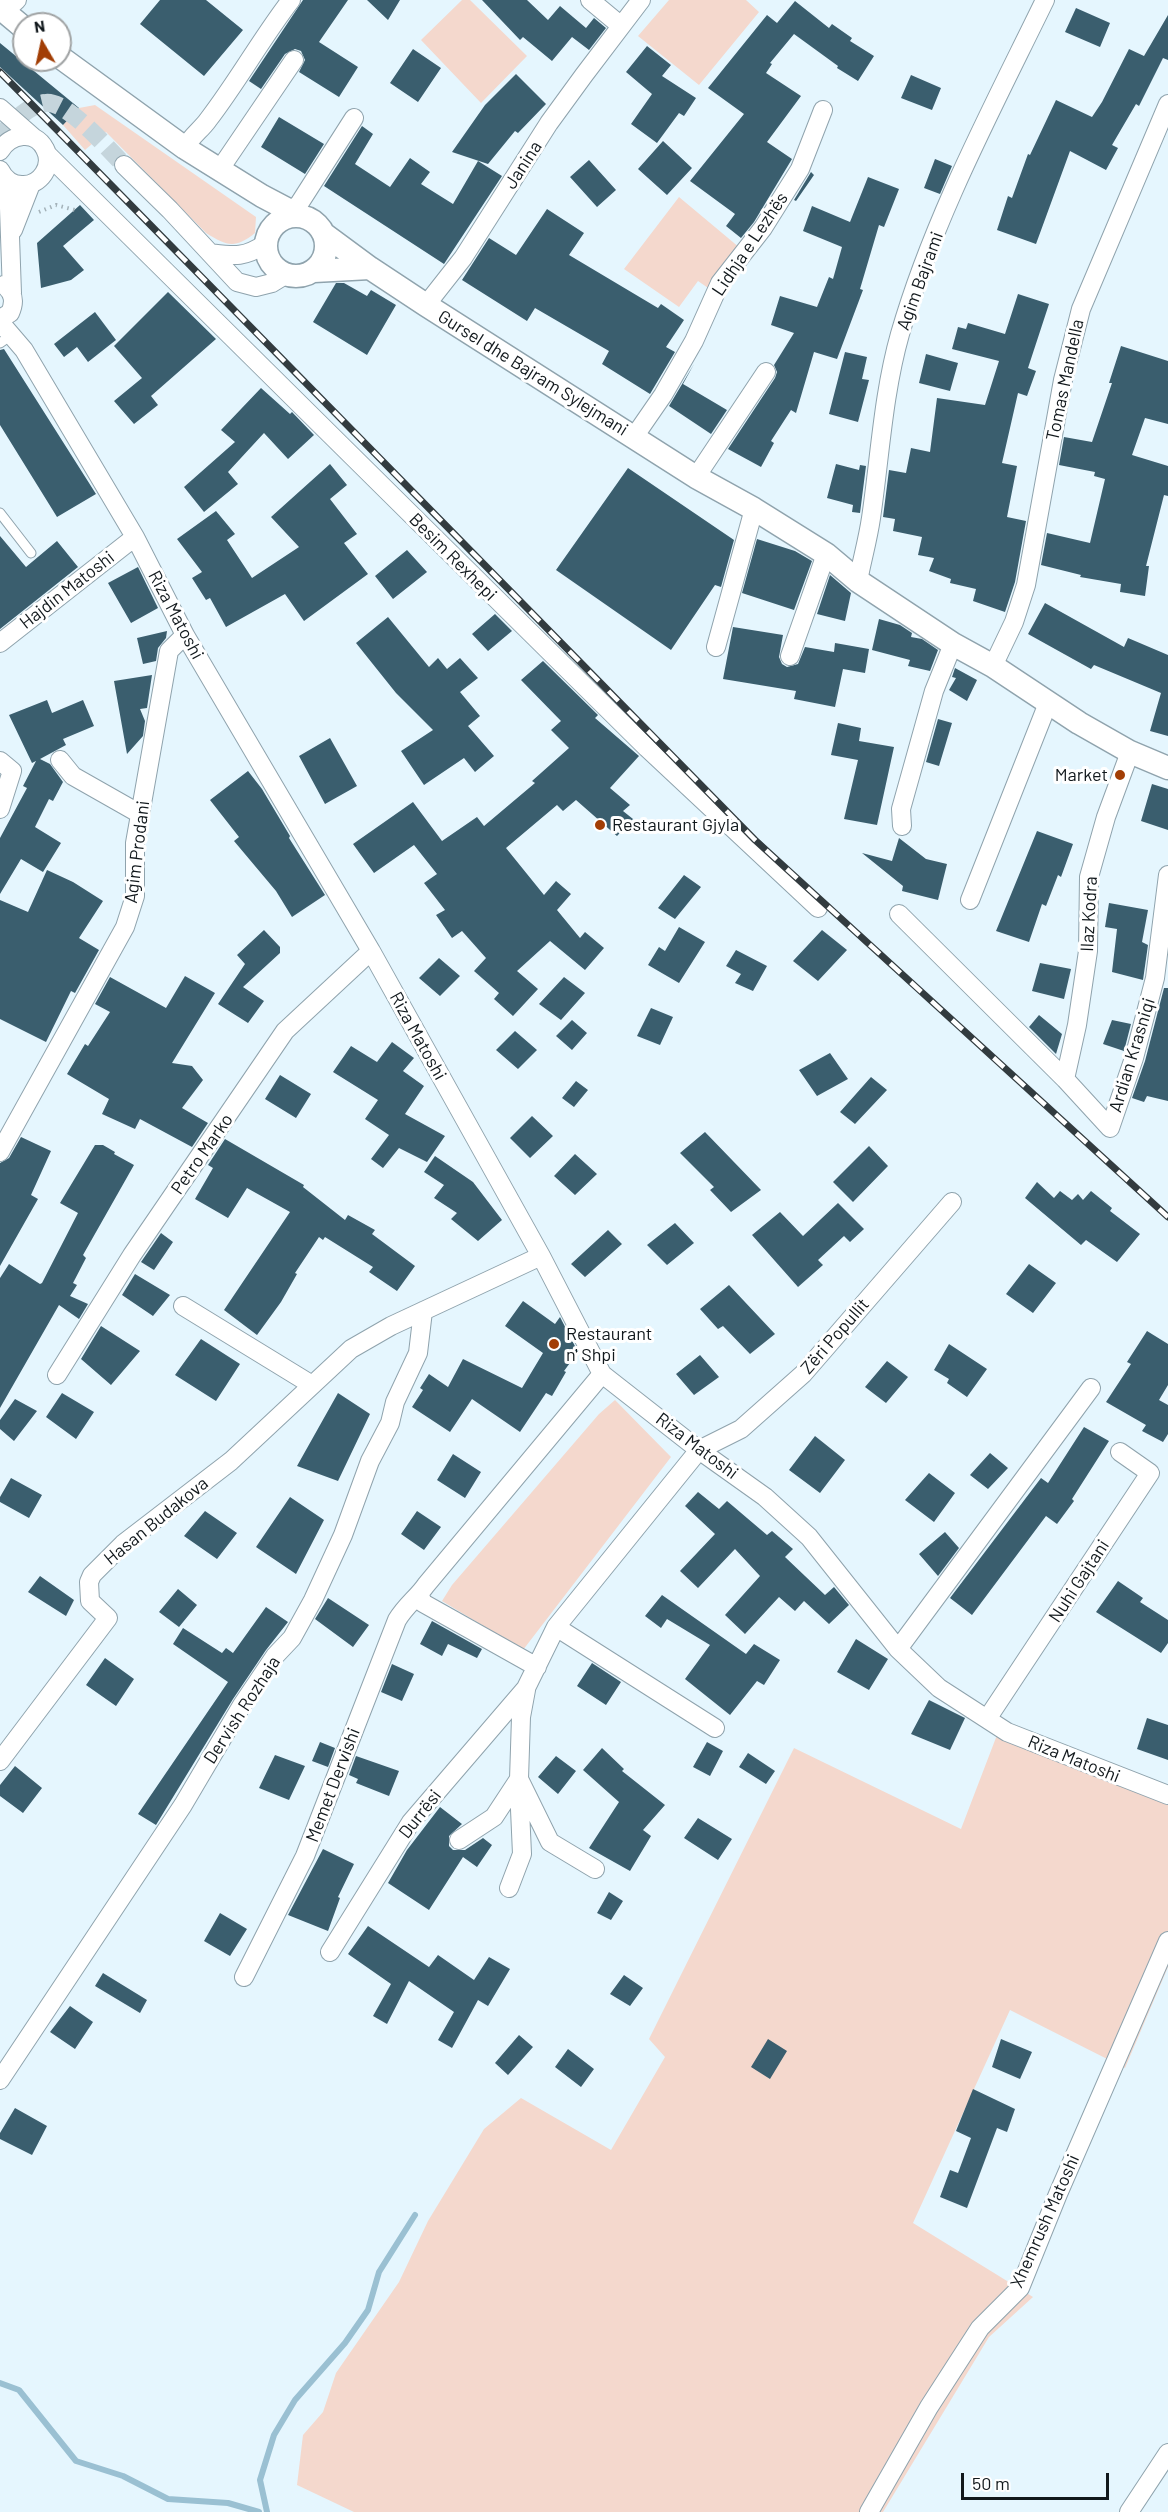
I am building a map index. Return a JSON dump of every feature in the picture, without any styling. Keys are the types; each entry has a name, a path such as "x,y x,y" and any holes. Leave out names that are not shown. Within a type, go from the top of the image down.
{"street":[{"path":"184,148 190,138 208,121 265,34 291,0"},
{"path":"590,0 620,25"},
{"name":"Janina","path":"426,305 463,258 549,123 620,25 641,0"},
{"name":"Agim Bajrami","path":"858,581 871,520 886,397 900,334 926,257 1045,0"},
{"path":"220,169 294,60"},
{"path":"72,66 184,148 262,196 295,214 310,219 324,234 327,244 325,254 314,271"},
{"name":"Tomas Mandella","path":"993,666 1014,622 1026,585 1063,380 1081,309 1168,104"},
{"name":"Besim Rexhepi","path":"0,108 40,142 47,154 92,201 647,748 818,908"},
{"name":"Lidhja e Lezhës","path":"634,437 663,395 694,341 720,283 763,228 800,169 823,110"},
{"path":"210,253 236,256 249,254 295,214 299,204 354,118"},
{"path":"0,151 9,139 17,136 33,137"},
{"path":"10,241 16,219 47,166 47,154"},
{"path":"124,165 237,282 245,286 256,287 272,283 285,275 305,276 314,271 370,268"},
{"path":"4,175 15,184 37,180 92,201"},
{"path":"4,175 10,241 5,305 24,350"},
{"path":"262,196 269,235 270,263 285,275"},
{"name":"Gursel dhe Bajram Sylejmani","path":"324,234 426,305 696,477 754,509 826,554 858,581 953,644 993,666 1048,703 1130,752 1168,768"},
{"path":"5,305 24,350"},
{"name":"Riza Matoshi","path":"24,350 135,537 185,635 371,951 541,1256 603,1374 699,1450 765,1497 809,1537 898,1649 939,1688 1007,1732 1168,1796"},
{"path":"696,477 766,372"},
{"path":"716,647 754,509"},
{"name":"Hajdin Matoshi","path":"0,643 135,537"},
{"path":"790,656 826,554"},
{"name":"Agim Prodani","path":"0,1152 125,927 135,896 135,843 170,651 185,635"},
{"path":"902,826 901,809 934,691 953,644"},
{"path":"970,900 1048,703"},
{"name":"Ilaz Kodra","path":"1065,1079 1077,1025 1088,951 1089,877 1106,817 1130,752"},
{"path":"60,760 73,776 140,814"},
{"path":"0,761 12,771 0,809"},
{"name":"Ardian Krasniqi","path":"1065,1079 1110,1128 1134,1058 1155,978 1168,875"},
{"path":"899,914 1065,1079"},
{"name":"Petro Marko","path":"57,1375 132,1255 285,1031 371,951"},
{"name":"Zëri Popullit","path":"699,1450 741,1429 803,1374 952,1202"},
{"name":"Hasan Budakova","path":"0,1761 108,1618 90,1601 88,1582 92,1575 123,1544 231,1461 351,1349 423,1311 541,1256"},
{"path":"183,1306 312,1385"},
{"name":"Dervish Rozhaja","path":"0,2080 183,1805 242,1705 275,1656 292,1638 313,1600 343,1535 370,1461 390,1423 395,1402 418,1353 423,1311"},
{"name":"Memet Dervishi","path":"244,1977 305,1856 381,1666 397,1620 405,1605 420,1596 426,1585 603,1374"},
{"path":"898,1649 1091,1388"},
{"name":"Durrësi","path":"330,1952 411,1822 526,1689 556,1627 699,1450"},
{"name":"Nuhi Gajtani","path":"987,1719 1150,1473 1120,1452"},
{"path":"420,1596 423,1603 537,1667"},
{"path":"556,1627 715,1728"},
{"name":"Durrësi","path":"509,1888 522,1854 519,1779 521,1717 526,1689"},
{"path":"459,1840 494,1817 519,1779"},
{"name":"Durrësi","path":"519,1779 550,1842 595,1869"},
{"name":"Xhemrush Matoshi","path":"869,2512 929,2407 980,2328 1020,2288 1058,2194 1168,1941"},
{"path":"1129,2512 1168,2453"}],"lane":[{"path":"0,513 31,553"}],"shaded area":[{"path":"462,0 470,0 527,56 481,103 421,40"},
{"path":"669,0 746,0 759,12 699,85 638,36"},
{"path":"95,105 256,217 255,233 242,242 231,244 206,233 106,132 85,150 63,125 79,108"},
{"path":"679,197 740,248 711,290 698,281 679,307 624,269"},
{"path":"615,1400 671,1457 523,1650 442,1601 452,1585 599,1414"},
{"path":"997,1735 1168,1805 1168,1967 1125,2068 1010,2010 913,2223 1033,2297 989,2337 883,2512 354,2512 297,2485 303,2435 323,2412 336,2373 399,2282 428,2221 484,2129 521,2098 611,2150 665,2057 649,2039 794,1748 961,1829"}],"building":[{"path":"160,0 206,0 243,30 204,76 140,24"},
{"path":"303,0 348,0 319,42 358,67 339,97 299,72 305,60 301,51 295,49 285,54 261,89 249,81"},
{"path":"367,0 400,0 388,20"},
{"path":"482,0 527,0 548,20 560,6 586,28 594,18 606,28 589,50 572,37 552,61 523,37 520,40"},
{"path":"795,1 829,28 832,24 852,38 850,41 874,56 858,81 837,68 838,66 794,34 770,63 772,64 766,73 801,96 767,142 792,159 754,222 741,238 726,226 735,214 690,181 744,114 708,88 767,15 777,23"},
{"path":"1076,8 1110,23 1100,47 1065,32"},
{"path":"1168,15 1168,60 1163,58 1139,106 1136,104 1112,145 1118,148 1106,170 1070,151 1036,244 997,230 1008,196 1012,198 1028,154 1030,155 1056,100 1092,117 1129,49 1144,56"},
{"path":"0,43 12,53 12,72 35,72 79,108 63,125 0,67"},
{"path":"647,46 671,65 662,76 696,98 684,116 679,113 657,143 631,124 652,94 626,72"},
{"path":"413,49 441,68 418,102 390,83"},
{"path":"516,74 546,104 518,133 515,131 488,164 452,152 485,105"},
{"path":"911,75 941,88 932,110 901,98"},
{"path":"279,117 324,144 305,174 261,147"},
{"path":"362,126 373,134 355,164 390,187 410,158 430,172 421,184 453,204 478,161 502,176 444,264 324,186"},
{"path":"663,141 692,168 667,195 638,169"},
{"path":"935,159 952,166 940,194 924,188"},
{"path":"589,160 616,190 597,207 570,177"},
{"path":"811,172 814,175 796,201 794,200"},
{"path":"868,177 899,189 884,227 879,225 860,289 863,290 837,359 814,352 796,413 791,410 771,441 774,443 761,467 728,449 775,378 777,372 774,365 794,333 771,325 780,296 817,307 829,277 833,279 842,247 803,231 812,206 850,222"},
{"path":"80,205 94,220 63,246 84,270 71,280 41,288 37,243"},
{"path":"547,209 584,233 569,255 658,308 661,304 684,320 666,347 675,352 650,394 602,364 609,351 535,308 527,321 462,280 489,238 516,255"},
{"path":"336,283 344,283 367,296 371,290 396,305 367,355 313,322"},
{"path":"168,292 216,339 151,396 158,405 134,424 114,401 142,378 114,346"},
{"path":"1018,294 1049,304 1028,368 1036,371 1027,396 1018,393 1002,463 1017,466 1007,517 1026,521 1015,582 1005,612 973,601 976,589 950,583 951,579 929,571 934,558 918,555 922,537 893,531 895,519 883,517 889,470 906,473 911,448 930,452 937,398 985,405 999,361 952,349 958,327 966,329 968,323 1005,334"},
{"path":"95,312 116,340 88,362 77,347 64,357 54,344"},
{"path":"1121,346 1168,361 1168,424 1145,418 1132,455 1168,466 1168,496 1164,495 1146,566 1149,566 1145,596 1120,592 1121,584 1080,577 1081,575 1041,565 1047,533 1090,543 1105,479 1094,476 1095,472 1059,465 1064,437 1092,442 1112,383 1109,383"},
{"path":"4,349 96,494 57,517 0,425 0,350"},
{"path":"845,352 867,357 862,379 869,380 858,422 829,414"},
{"path":"926,354 958,363 950,391 919,383"},
{"path":"694,364 683,384 727,410 711,434 669,406"},
{"path":"261,388 290,414 292,412 314,435 288,459 264,433 228,472 238,484 204,512 184,487 235,442 221,430"},
{"path":"330,464 347,485 330,499 357,534 344,543 368,574 304,621 285,594 226,627 210,598 206,600 192,578 202,572 177,539 216,511 235,534 227,540 252,578 299,547 271,517"},
{"path":"836,464 859,470 860,465 866,466 860,513 852,512 853,505 827,498"},
{"path":"628,468 734,540 721,587 715,585 671,650 556,570"},
{"path":"0,536 26,567 57,541 78,567 0,629"},
{"path":"757,539 795,551 812,561 794,610 742,593"},
{"path":"407,550 427,572 393,599 375,576"},
{"path":"138,567 158,608 131,623 108,583"},
{"path":"830,575 851,593 845,621 817,614"},
{"path":"1045,603 1124,647 1128,638 1168,655 1168,736 1150,731 1161,693 1094,665 1091,669 1028,634"},
{"path":"495,614 512,631 488,651 472,634"},
{"path":"388,617 429,667 438,658 447,669 460,658 478,678 460,692 480,716 468,726 494,756 475,772 464,758 424,785 401,751 433,730 396,693 356,643"},
{"path":"879,619 900,625 912,633 911,637 922,639 938,650 930,671 908,666 910,660 872,650"},
{"path":"733,627 783,635 779,657 782,664 787,667 798,664 805,647 834,652 835,643 869,649 865,673 843,669 835,707 794,699 796,691 723,679"},
{"path":"167,631 166,638 158,648 156,661 143,664 137,638"},
{"path":"543,661 598,715 595,718 639,756 610,788 630,805 623,811 633,819 617,836 576,800 563,811 557,805 506,848 544,895 556,881 571,894 557,910 580,938 585,932 604,948 585,970 550,941 517,971 538,989 513,1016 494,999 499,993 474,971 486,958 462,931 452,938 436,915 445,910 424,883 437,874 414,845 374,873 353,844 413,802 442,841 477,817 484,826 535,783 532,781 569,748 551,730 561,721 521,680"},
{"path":"955,668 977,680 967,701 949,690 956,678 952,677"},
{"path":"152,675 147,708 140,709 145,721 143,736 127,754 114,681"},
{"path":"47,700 52,713 83,700 94,726 63,739 66,745 40,759 50,764 63,782 53,801 49,799 35,827 61,843 43,872 21,859 0,894 0,838 27,788 23,786 36,761 32,763 9,715"},
{"path":"938,719 952,723 939,766 926,762"},
{"path":"838,723 861,728 859,741 894,747 877,825 844,819 858,760 831,755"},
{"path":"330,738 357,786 325,804 299,756"},
{"path":"248,771 262,789 290,836 289,838 325,895 292,917 276,891 234,841 239,837 210,800"},
{"path":"1152,784 1168,789 1168,830 1141,821"},
{"path":"1037,831 1073,844 1061,877 1058,875 1046,906 1042,904 1029,942 996,931"},
{"path":"899,838 926,859 947,864 938,900 902,891 903,886 862,853 892,861"},
{"path":"47,870 73,882 103,901 79,938 99,950 75,993 71,991 46,1042 0,1019 0,900 28,912"},
{"path":"684,875 701,887 675,919 658,908"},
{"path":"1109,903 1148,910 1142,942 1148,945 1143,980 1112,972 1117,929 1105,927"},
{"path":"679,927 705,942 679,983 648,965 659,947 665,951"},
{"path":"264,930 280,947 280,953 243,987 264,1001 248,1023 218,1004 245,964 237,955"},
{"path":"822,930 847,950 818,981 793,961"},
{"path":"736,950 767,966 753,991 735,983 741,974 726,966"},
{"path":"439,958 460,976 440,996 419,978"},
{"path":"1040,963 1071,969 1064,999 1032,991"},
{"path":"185,976 215,993 172,1063 192,1066 203,1080 182,1108 208,1123 192,1147 140,1119 135,1129 102,1114 109,1099 67,1074 85,1044 88,1046 110,1012 95,1004 110,977 166,1008"},
{"path":"564,977 585,993 561,1020 539,1004"},
{"path":"1164,988 1168,988 1168,1101 1147,1096 1144,1102 1132,1098 1145,1061"},
{"path":"651,1008 673,1017 660,1045 637,1036"},
{"path":"1039,1015 1062,1034 1056,1054 1029,1027"},
{"path":"572,1020 587,1033 572,1050 556,1036"},
{"path":"1112,1020 1131,1024 1124,1051 1103,1044"},
{"path":"515,1031 537,1050 518,1069 496,1050"},
{"path":"392,1042 414,1058 403,1071 424,1086 405,1114 445,1136 427,1162 399,1148 383,1168 371,1159 389,1135 365,1119 378,1100 333,1072 351,1046 377,1062"},
{"path":"830,1053 848,1079 817,1096 799,1070"},
{"path":"280,1075 311,1094 296,1118 265,1099"},
{"path":"871,1077 887,1090 855,1124 840,1112"},
{"path":"576,1081 588,1090 574,1107 562,1098"},
{"path":"532,1116 553,1136 530,1158 510,1138"},
{"path":"705,1132 761,1190 731,1212 710,1190 714,1187 680,1153"},
{"path":"21,1137 51,1151 31,1195 38,1199 0,1266 0,1163 9,1158"},
{"path":"225,1139 304,1185 303,1187 345,1220 348,1215 375,1230 372,1234 415,1266 397,1291 369,1272 373,1267 325,1237 323,1240 319,1237 295,1273 297,1274 281,1302 257,1335 224,1310 290,1212 247,1188 228,1218 195,1199 213,1168 208,1165"},
{"path":"95,1145 103,1145 134,1165 83,1255 86,1258 73,1283 77,1285 70,1296 88,1304 79,1319 59,1305 0,1408 0,1278 9,1264 40,1284 42,1283 78,1213 60,1203"},
{"path":"869,1146 888,1166 853,1202 833,1182"},
{"path":"575,1154 597,1174 575,1195 554,1176"},
{"path":"435,1156 473,1182 502,1220 478,1241 451,1219 457,1213 434,1198 444,1185 424,1172"},
{"path":"1037,1182 1054,1198 1060,1191 1072,1200 1078,1194 1083,1200 1091,1191 1112,1208 1110,1211 1140,1234 1117,1262 1086,1240 1081,1245 1025,1198"},
{"path":"838,1203 864,1229 850,1242 844,1236 818,1260 823,1265 798,1287 752,1235 780,1212 803,1236"},
{"path":"675,1223 694,1243 667,1265 647,1245"},
{"path":"608,1230 622,1244 585,1277 571,1264"},
{"path":"161,1233 173,1242 154,1270 141,1262"},
{"path":"1029,1264 1056,1283 1033,1313 1006,1294"},
{"path":"135,1274 170,1295 153,1316 122,1295"},
{"path":"729,1285 775,1334 750,1354 723,1326 718,1329 700,1309"},
{"path":"523,1301 555,1324 560,1317 578,1352 564,1371 566,1372 552,1396 546,1393 520,1432 472,1399 450,1432 412,1407 423,1390 420,1388 429,1374 448,1387 463,1359 522,1388 543,1353 505,1326"},
{"path":"101,1326 140,1351 111,1385 81,1359"},
{"path":"1147,1331 1168,1344 1168,1385 1159,1400 1168,1405 1168,1434 1163,1442 1142,1431 1146,1425 1106,1402 1131,1364 1127,1362"},
{"path":"201,1339 240,1364 216,1401 175,1375"},
{"path":"949,1344 987,1369 967,1397 947,1383 949,1379 934,1370"},
{"path":"700,1355 719,1377 694,1395 676,1374"},
{"path":"887,1361 908,1377 886,1403 865,1387"},
{"path":"62,1393 94,1412 76,1439 46,1417"},
{"path":"338,1393 370,1414 338,1481 297,1466"},
{"path":"15,1399 37,1411 14,1441 0,1429 0,1420"},
{"path":"1084,1427 1109,1441 1072,1499 1074,1501 1057,1524 1046,1516 972,1615 950,1598 1041,1478 1048,1483"},
{"path":"815,1436 845,1460 820,1493 789,1470"},
{"path":"990,1453 1008,1468 988,1489 970,1475"},
{"path":"453,1454 481,1472 465,1498 437,1480"},
{"path":"929,1473 955,1493 934,1522 905,1500"},
{"path":"11,1478 42,1495 29,1518 0,1502 0,1497"},
{"path":"698,1492 719,1509 727,1501 767,1535 772,1531 793,1549 785,1557 825,1595 834,1587 849,1605 829,1624 804,1601 795,1611 779,1597 745,1634 725,1615 760,1576 735,1549 698,1588 680,1571 715,1534 685,1506"},
{"path":"290,1497 324,1520 296,1574 256,1547"},
{"path":"205,1511 237,1533 217,1559 184,1536"},
{"path":"417,1511 441,1527 424,1550 401,1534"},
{"path":"945,1532 959,1548 938,1576 919,1554"},
{"path":"40,1576 74,1600 66,1616 28,1592"},
{"path":"1118,1581 1143,1598 1140,1602 1168,1620 1168,1643 1161,1653 1096,1612"},
{"path":"178,1589 197,1605 179,1627 159,1612"},
{"path":"662,1595 746,1654 754,1644 780,1660 764,1685 757,1681 730,1715 685,1679 710,1645 667,1619 661,1628 645,1616"},
{"path":"328,1598 369,1625 353,1647 315,1619"},
{"path":"266,1607 288,1622 233,1699 156,1825 138,1814 228,1682 173,1644 183,1628 222,1653 226,1648 233,1653"},
{"path":"432,1621 482,1649 477,1658 448,1644 442,1656 420,1644"},
{"path":"856,1639 888,1659 869,1690 837,1672"},
{"path":"105,1658 134,1679 116,1706 86,1685"},
{"path":"592,1663 621,1682 606,1705 577,1686"},
{"path":"392,1664 414,1674 402,1701 381,1692"},
{"path":"929,1700 965,1718 950,1750 911,1734"},
{"path":"1147,1718 1168,1725 1168,1760 1137,1749"},
{"path":"320,1742 335,1748 328,1767 312,1761"},
{"path":"707,1742 723,1751 710,1776 693,1767"},
{"path":"602,1748 624,1769 622,1771 665,1805 643,1830 651,1836 630,1871 589,1848 619,1802 583,1770"},
{"path":"748,1753 775,1771 766,1784 739,1767"},
{"path":"275,1755 305,1766 289,1800 259,1788"},
{"path":"356,1756 399,1771 389,1796 356,1783 358,1779 349,1775"},
{"path":"556,1756 576,1771 558,1794 538,1777"},
{"path":"15,1766 42,1788 23,1813 0,1796 0,1785"},
{"path":"440,1807 462,1824 449,1836 449,1846 453,1850 465,1850 483,1838 492,1845 477,1867 463,1857 429,1910 388,1883 407,1850"},
{"path":"698,1818 732,1839 718,1860 684,1838"},
{"path":"323,1849 354,1864 338,1897 340,1898 328,1931 288,1915"},
{"path":"609,1892 623,1901 611,1920 597,1913"},
{"path":"220,1913 247,1929 230,1956 204,1941"},
{"path":"368,1926 429,1967 438,1955 474,1980 489,1957 510,1969 488,2006 478,2000 452,2048 438,2040 454,2012 409,1981 387,2024 373,2016 391,1984 348,1954"},
{"path":"103,1973 147,2000 140,2013 95,1986"},
{"path":"624,1975 643,1988 630,2006 610,1994"},
{"path":"70,2006 93,2022 75,2049 50,2032"},
{"path":"519,2035 533,2047 508,2075 495,2063"},
{"path":"768,2039 787,2051 770,2079 751,2067"},
{"path":"1001,2039 1032,2052 1020,2079 992,2067"},
{"path":"568,2049 594,2069 581,2087 555,2067"},
{"path":"973,2089 1015,2109 1007,2132 997,2128 967,2208 940,2197 950,2170 958,2173 971,2138 956,2131"},
{"path":"15,2108 47,2126 32,2155 0,2139 0,2133"}],"waterway":[{"path":"267,2512 260,2480 274,2435 295,2400 345,2343 368,2310 379,2272 415,2215"},
{"path":"0,2383 19,2390 76,2461 123,2476 168,2499 228,2503 259,2512"}],"tunnel":[{"path":"0,136 20,116 32,108 45,103 54,104 87,127 124,165"}],"railway":[{"path":"0,72 755,840 1168,1217"}],"place":[{"name":"Market","path":"1120,775"},
{"name":"Restaurant Gjyla","path":"600,825"},
{"name":"Restaurant n' Shpi","path":"554,1344"}]}
